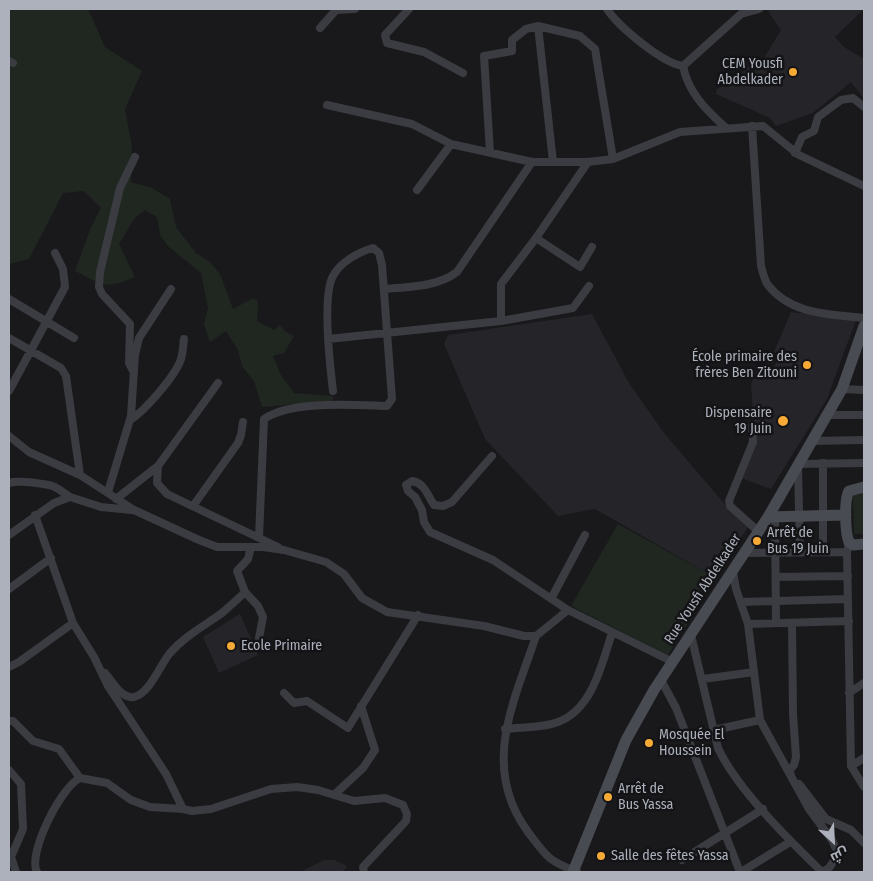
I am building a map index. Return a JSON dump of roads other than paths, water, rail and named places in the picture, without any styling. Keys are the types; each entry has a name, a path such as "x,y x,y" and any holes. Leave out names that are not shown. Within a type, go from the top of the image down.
{"main road":[{"name":"Rue Yousfi Abdelkader","path":"575,872 626,740 661,680 744,554 772,517 811,441 842,389 864,326"},
{"path":"864,487 849,490 846,495 848,547 864,544"},
{"path":"772,517 846,515"}],"street":[{"path":"320,28 336,10 355,9"},
{"path":"409,9 385,35 387,44 424,52 463,72"},
{"path":"607,9 655,54 675,65 683,66 741,14 759,9"},
{"path":"538,26 552,162"},
{"path":"490,152 484,56 512,51 512,40 526,29 538,26 580,36 595,49 613,159"},
{"path":"683,66 693,91 708,111 725,127"},
{"path":"796,152 802,137 814,131 818,117 841,100 853,98 864,107"},
{"path":"328,105 412,124 451,144 532,162 588,162 613,159 673,134 725,127 763,126 768,128 796,152 864,186"},
{"path":"752,126 761,266 767,284 791,306 806,310 864,318"},
{"path":"417,190 451,144"},
{"path":"134,373 129,357 130,324 102,294 99,287 100,272 120,188 135,157"},
{"path":"384,289 422,286 450,277 457,272 532,162"},
{"path":"500,321 501,284 536,238 588,162"},
{"path":"536,238 580,267 592,247"},
{"path":"259,537 264,419 287,410 322,405 387,406 392,399 384,289 379,253 373,248 360,252 350,258 333,274 329,287 328,339 333,391"},
{"path":"9,391 12,377 65,287 63,269 55,253"},
{"path":"328,339 500,321 572,308 589,286"},
{"path":"108,492 130,420 139,338 171,289"},
{"path":"9,299 74,338"},
{"path":"9,338 61,368 66,376 80,475"},
{"path":"130,420 148,406 177,366 181,359 184,339"},
{"path":"116,499 158,466 218,383"},
{"path":"842,389 864,390"},
{"path":"827,415 864,415"},
{"path":"193,506 238,443 242,435 243,422"},
{"path":"752,426 753,442 728,501 730,506 759,532"},
{"path":"9,436 29,452 80,475 134,510 217,547 251,547 284,550 326,562 344,574 362,598 387,612 418,615 484,626 524,636 536,636"},
{"path":"811,441 864,440"},
{"path":"492,456 452,502 443,506 434,505 423,485 418,482 412,481 406,485 408,491 415,497 422,510 424,522 430,532 494,560 568,610 673,662"},
{"path":"823,463 823,552"},
{"path":"800,552 798,465 864,463"},
{"path":"158,466 157,483 160,488 284,550"},
{"path":"9,483 18,480 50,485 70,497 101,507 134,510"},
{"path":"9,535 54,503 70,497"},
{"path":"35,515 73,623 108,686 166,774 183,809"},
{"path":"772,517 776,577 776,623"},
{"path":"551,599 585,535"},
{"path":"251,547 248,559 236,571 245,592 258,606 263,617 259,638"},
{"path":"744,554 823,552 848,547 851,766 864,787"},
{"path":"9,589 51,558"},
{"path":"691,635 718,748 726,765 790,842 822,872 829,868 836,859 837,851 832,840 809,809 760,720 748,624 733,572"},
{"path":"776,577 848,576"},
{"path":"96,662 121,694 130,697 136,696 148,685 170,653 198,628 221,613 245,592"},
{"path":"741,602 848,599"},
{"path":"568,610 536,636 505,729 504,766 510,796 520,818 548,858 556,864 575,872"},
{"path":"284,692 294,703 307,701 348,728 418,615"},
{"path":"748,624 849,621"},
{"path":"9,667 19,662 73,623"},
{"path":"788,771 794,765 796,756 793,714 792,623"},
{"path":"505,729 553,724 569,715 592,690 612,633"},
{"path":"703,679 754,672"},
{"path":"661,680 676,708 741,872 790,842"},
{"path":"850,693 864,683"},
{"path":"334,795 363,768 374,750 361,706"},
{"path":"714,730 760,720"},
{"path":"9,721 13,721 33,740 59,749 80,778"},
{"path":"851,766 864,758"},
{"path":"9,770 21,784 22,790 23,829 11,857 16,872"},
{"path":"788,771 826,819 852,830 864,842"},
{"path":"37,872 34,866 35,857 53,812 69,785 80,778 106,782 131,800 150,807 183,809 192,812 211,809 271,789 297,787 354,801 385,798 403,805 406,809 406,821 363,867 364,872"},
{"path":"682,860 763,809"}],"place":[{"name":"CEM Yousfi Abdelkader","path":"793,72"},
{"name":"École primaire des frères Ben Zitouni","path":"807,365"},
{"name":"Dispensaire 19 Juin","path":"783,421"},
{"name":"Arrêt de Bus 19 Juin","path":"757,541"},
{"name":"Ecole Primaire","path":"231,646"},
{"name":"Mosquée El Houssein","path":"649,743"},
{"name":"Arrêt de Bus Yassa","path":"608,797"},
{"name":"Salle des fêtes Yassa","path":"601,856"}]}
